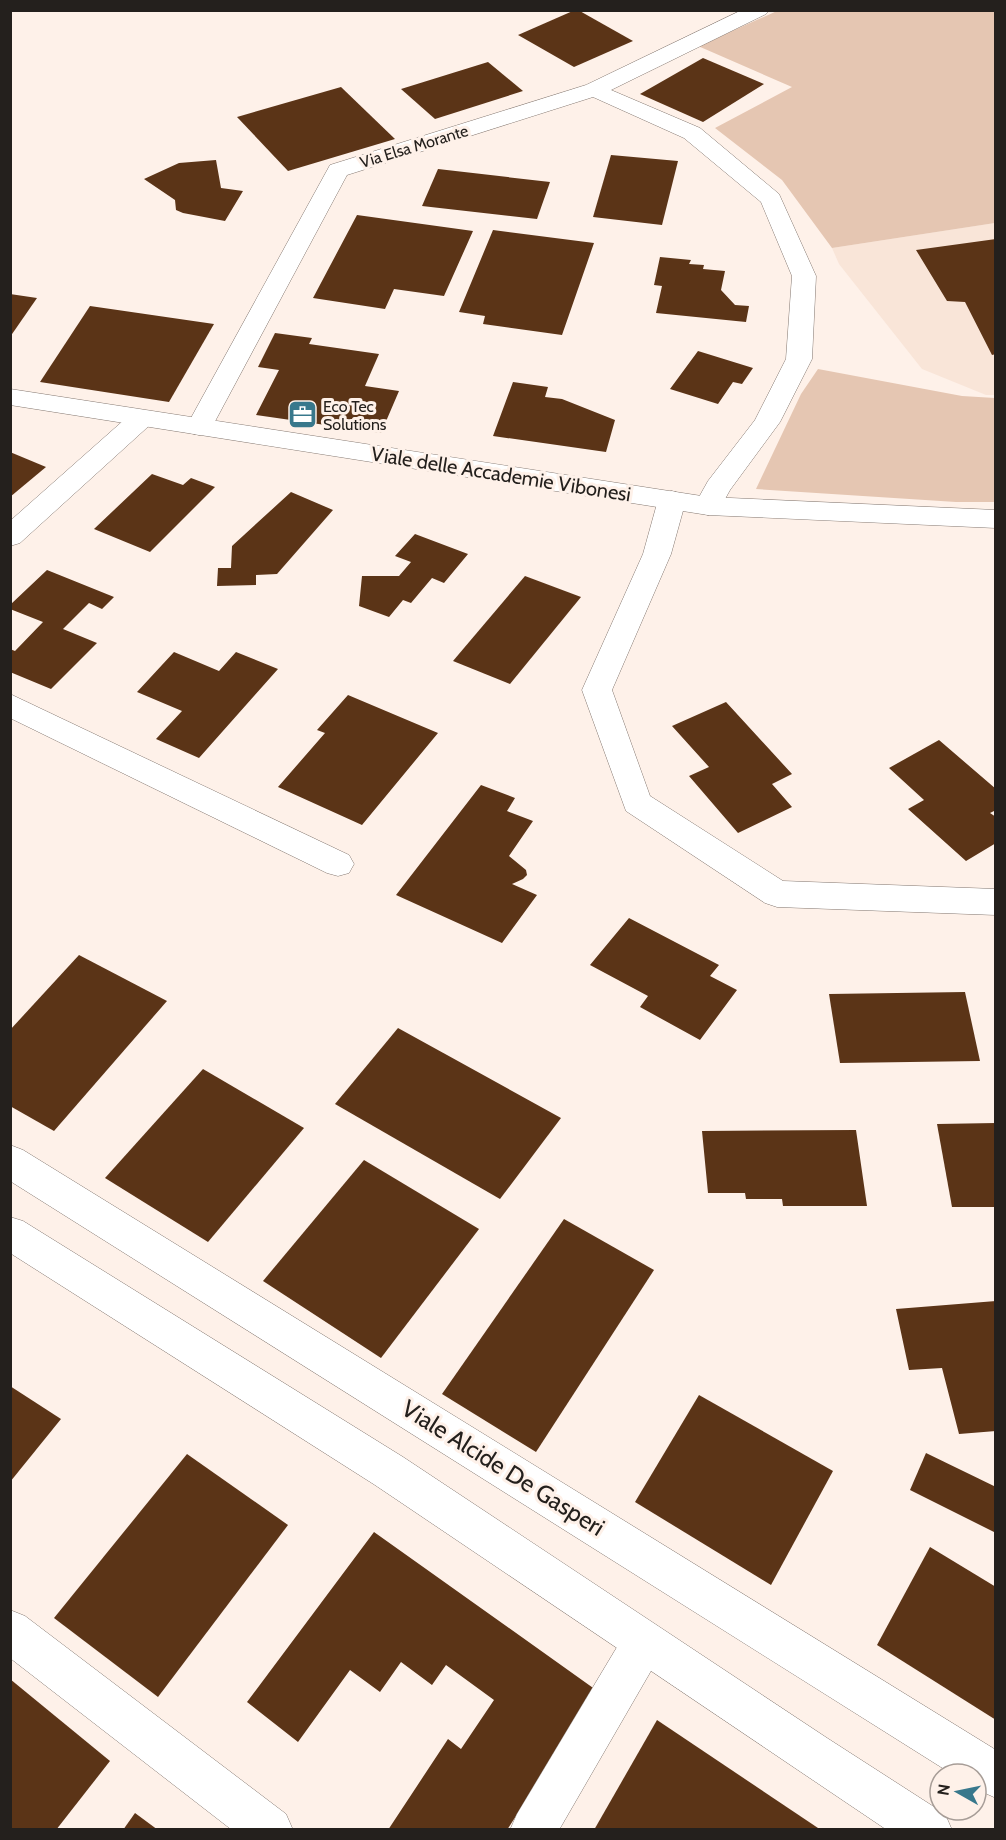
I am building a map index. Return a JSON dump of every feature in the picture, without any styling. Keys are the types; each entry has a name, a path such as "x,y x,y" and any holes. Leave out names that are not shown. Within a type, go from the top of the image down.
{"street":[{"name":"Via Elsa Morante","path":"199,427 338,170 594,90 759,10"},
{"path":"594,90 692,134 771,199 804,276 799,360 767,422 718,487 708,506"},
{"name":"Viale delle Accademie Vibonesi","path":"10,397 708,506 996,519"},
{"path":"10,537 142,418"},
{"path":"672,500 657,554 597,690 637,803 777,894 996,902"},
{"path":"10,705 338,864"},
{"name":"Viale Alcide De Gasperi","path":"10,1161 996,1776"},
{"path":"10,1233 389,1471 929,1830"},
{"path":"10,1631 270,1830"},
{"path":"532,1830 644,1642"}],"shaded area":[{"path":"777,11 995,11 995,223 832,248 782,180 715,128 792,87 698,46"},
{"path":"995,223 995,395 986,395 922,369 839,264 832,248"},
{"path":"818,369 962,396 995,398 995,502 956,502 756,489 801,394"}],"building":[{"path":"575,10 633,41 574,67 518,35"},
{"path":"703,58 764,84 703,122 640,94"},
{"path":"488,62 523,91 435,119 401,89"},
{"path":"341,87 395,139 288,171 237,117"},
{"path":"611,155 678,161 662,225 593,217"},
{"path":"216,160 221,188 243,191 225,221 176,210 175,200 144,179 179,163"},
{"path":"438,169 550,182 537,219 422,206"},
{"path":"357,215 473,231 444,296 394,289 385,309 313,298"},
{"path":"493,230 594,243 562,335 483,324 485,316 459,312"},
{"path":"996,239 996,354 992,355 965,302 947,301 916,250"},
{"path":"660,257 691,260 689,264 704,265 703,269 725,271 721,290 735,305 749,306 746,322 656,313 662,286 654,285"},
{"path":"10,294 37,298 10,337"},
{"path":"90,306 214,324 169,402 40,382"},
{"path":"275,333 312,338 309,344 379,354 365,386 399,391 381,433 256,415 279,370 258,367"},
{"path":"698,351 753,368 742,384 733,382 718,404 670,389"},
{"path":"513,382 548,387 545,397 562,399 615,420 606,452 493,436"},
{"path":"10,452 46,467 10,497"},
{"path":"152,474 183,485 191,478 215,487 150,552 94,529"},
{"path":"291,492 333,510 277,574 256,575 256,585 217,586 218,568 231,568 232,546"},
{"path":"415,534 468,554 444,583 432,578 411,603 403,600 389,617 359,606 362,576 399,576 411,562 395,556"},
{"path":"47,570 114,597 102,609 89,603 63,629 97,643 51,689 10,672 10,649 15,651 43,622 10,609 10,605"},
{"path":"525,576 581,597 510,684 453,661"},
{"path":"174,652 219,671 236,652 278,669 199,758 156,739 182,711 137,692"},
{"path":"348,695 438,733 362,825 278,787 325,733 317,730"},
{"path":"726,702 792,774 772,784 792,807 738,833 689,776 709,767 672,726"},
{"path":"939,740 996,789 996,810 990,813 996,817 996,843 966,861 908,809 924,800 889,768"},
{"path":"481,785 515,798 507,811 533,821 509,856 526,870 527,875 512,884 537,895 502,943 396,895"},
{"path":"629,918 719,965 710,976 737,990 700,1040 640,1007 648,996 590,965"},
{"path":"79,955 167,1001 54,1131 10,1106 10,1030"},
{"path":"965,992 980,1061 840,1063 829,994"},
{"path":"398,1028 561,1118 500,1199 335,1104"},
{"path":"203,1069 304,1128 208,1242 105,1178"},
{"path":"996,1123 996,1207 952,1207 937,1124"},
{"path":"856,1130 867,1206 783,1206 782,1199 746,1199 745,1193 708,1193 702,1131"},
{"path":"364,1160 479,1229 381,1358 263,1281"},
{"path":"564,1219 654,1270 536,1452 442,1394"},
{"path":"996,1301 996,1431 959,1434 942,1368 909,1370 896,1309"},
{"path":"10,1386 61,1419 10,1482"},
{"path":"699,1395 833,1471 771,1585 635,1502"},
{"path":"926,1453 996,1487 996,1533 910,1490"},
{"path":"187,1454 288,1525 158,1697 54,1618"},
{"path":"374,1532 596,1690 507,1830 388,1830 448,1739 461,1749 494,1700 446,1665 432,1685 401,1662 380,1692 350,1670 298,1742 247,1702"},
{"path":"930,1547 996,1587 996,1720 877,1645"},
{"path":"10,1679 110,1761 56,1830 10,1830"},
{"path":"657,1720 821,1830 594,1830"},
{"path":"135,1813 158,1830 123,1830"}],"place":[{"name":"Eco Tec Solutions","path":"302,415"}]}
